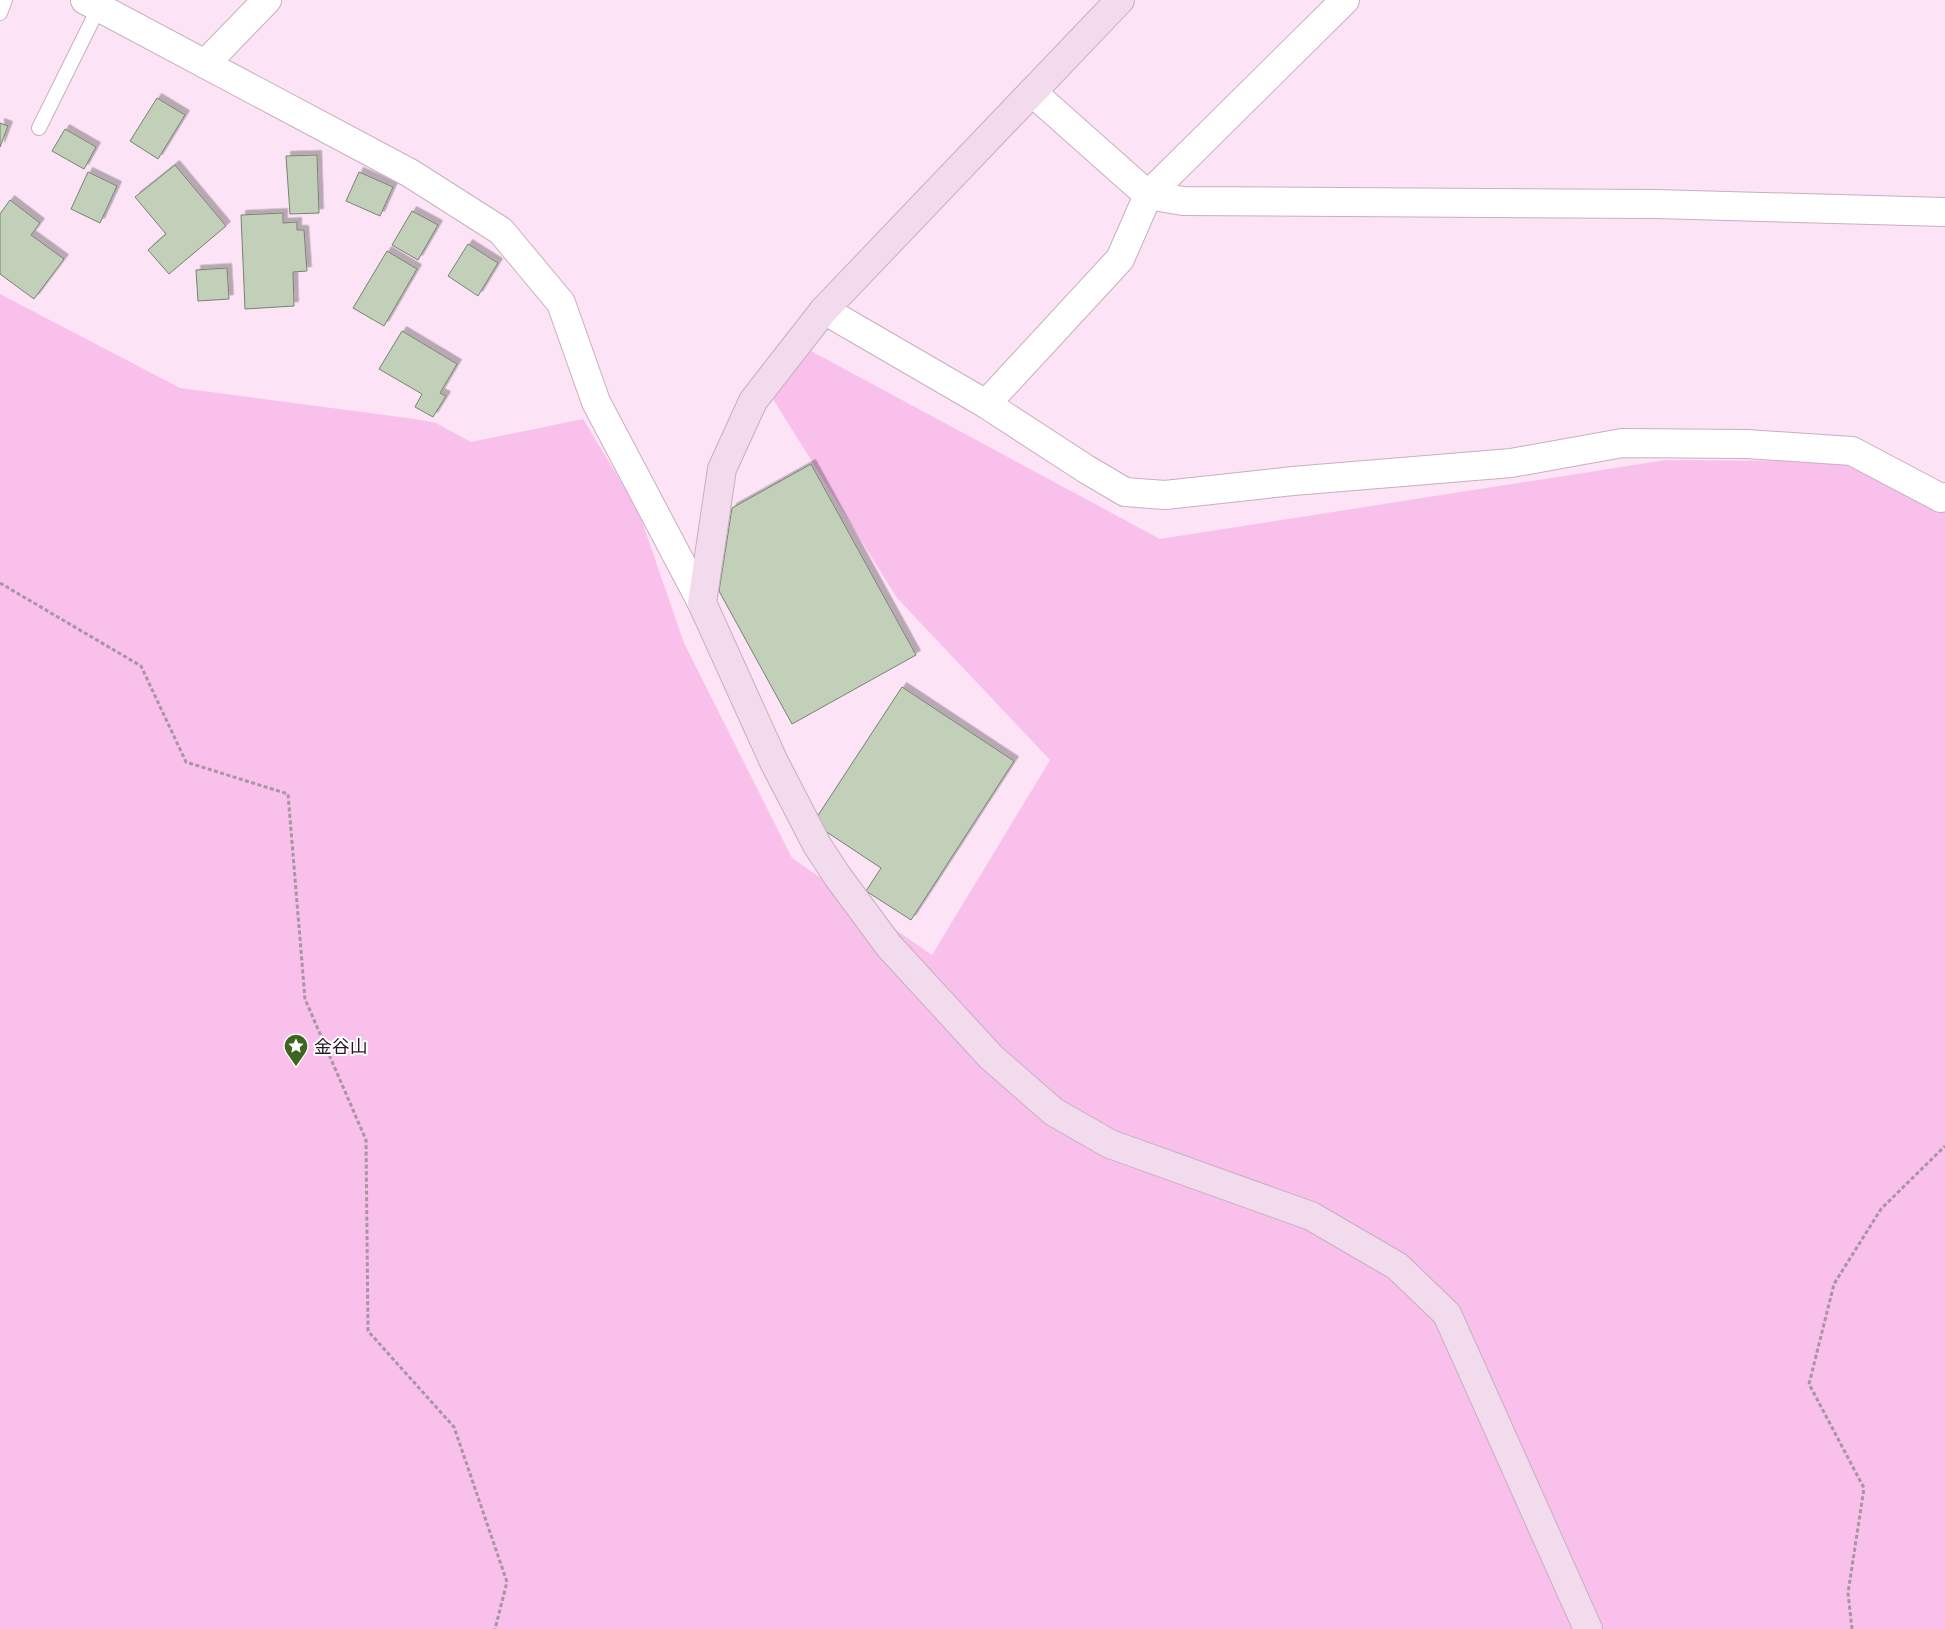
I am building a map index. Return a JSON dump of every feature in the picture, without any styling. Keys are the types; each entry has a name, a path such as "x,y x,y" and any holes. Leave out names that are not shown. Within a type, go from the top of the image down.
{"street":[{"path":"205,64 268,0"},
{"path":"702,603 722,468 754,401 824,310 1120,0"},
{"path":"986,404 1120,259 1148,195 1345,0"},
{"path":"92,4 410,173 501,231 561,303 596,402 702,603 774,762 818,845 838,877 889,946 992,1057 1054,1112 1110,1144 1311,1216 1397,1266 1447,1314 1588,1629"},
{"path":"1032,92 1148,195 1183,201 1656,204 1945,212"},
{"path":"824,310 986,404 1125,492 1165,495 1293,481 1512,463 1631,443 1747,444 1852,451 1941,498 1945,497"}],"lane":[{"path":"0,13 5,0"},
{"path":"39,128 92,4"}],"path":[{"path":"0,583 141,666 186,762 288,794 305,999 366,1140 368,1331 454,1427 507,1582 494,1629"},
{"path":"1852,1629 1848,1593 1864,1488 1809,1384 1834,1284 1881,1209 1945,1146"}],"shaded area":[{"path":"0,294 180,388 415,419 436,423 471,442 583,419 638,510 684,643 792,858 932,955 1050,760 897,598 773,399 811,351 1160,539 1666,460 1843,461 1945,508 1945,1629 0,1629"}],"building":[{"path":"157,98 185,115 158,159 130,141"},
{"path":"0,123 8,126 0,147"},
{"path":"65,129 96,147 84,169 52,151"},
{"path":"317,155 319,213 290,214 286,156"},
{"path":"175,165 226,226 169,274 148,250 166,234 135,197"},
{"path":"88,172 117,186 100,223 71,209"},
{"path":"359,172 393,187 380,216 346,201"},
{"path":"10,200 40,223 31,235 64,259 34,299 0,274 0,214"},
{"path":"412,211 438,225 418,260 392,245"},
{"path":"283,213 283,223 297,222 297,230 304,230 307,271 293,272 294,306 245,309 241,215"},
{"path":"468,244 498,263 478,296 448,276"},
{"path":"387,251 417,269 384,326 353,308"},
{"path":"227,268 229,299 198,301 196,270"},
{"path":"402,331 457,364 440,393 446,396 433,417 415,407 422,394 379,369"},
{"path":"811,464 916,655 792,724 719,591 732,508"},
{"path":"902,687 1014,761 911,920 866,891 881,868 813,823"}],"place":[{"name":"金谷山","path":"296,1067"}]}
